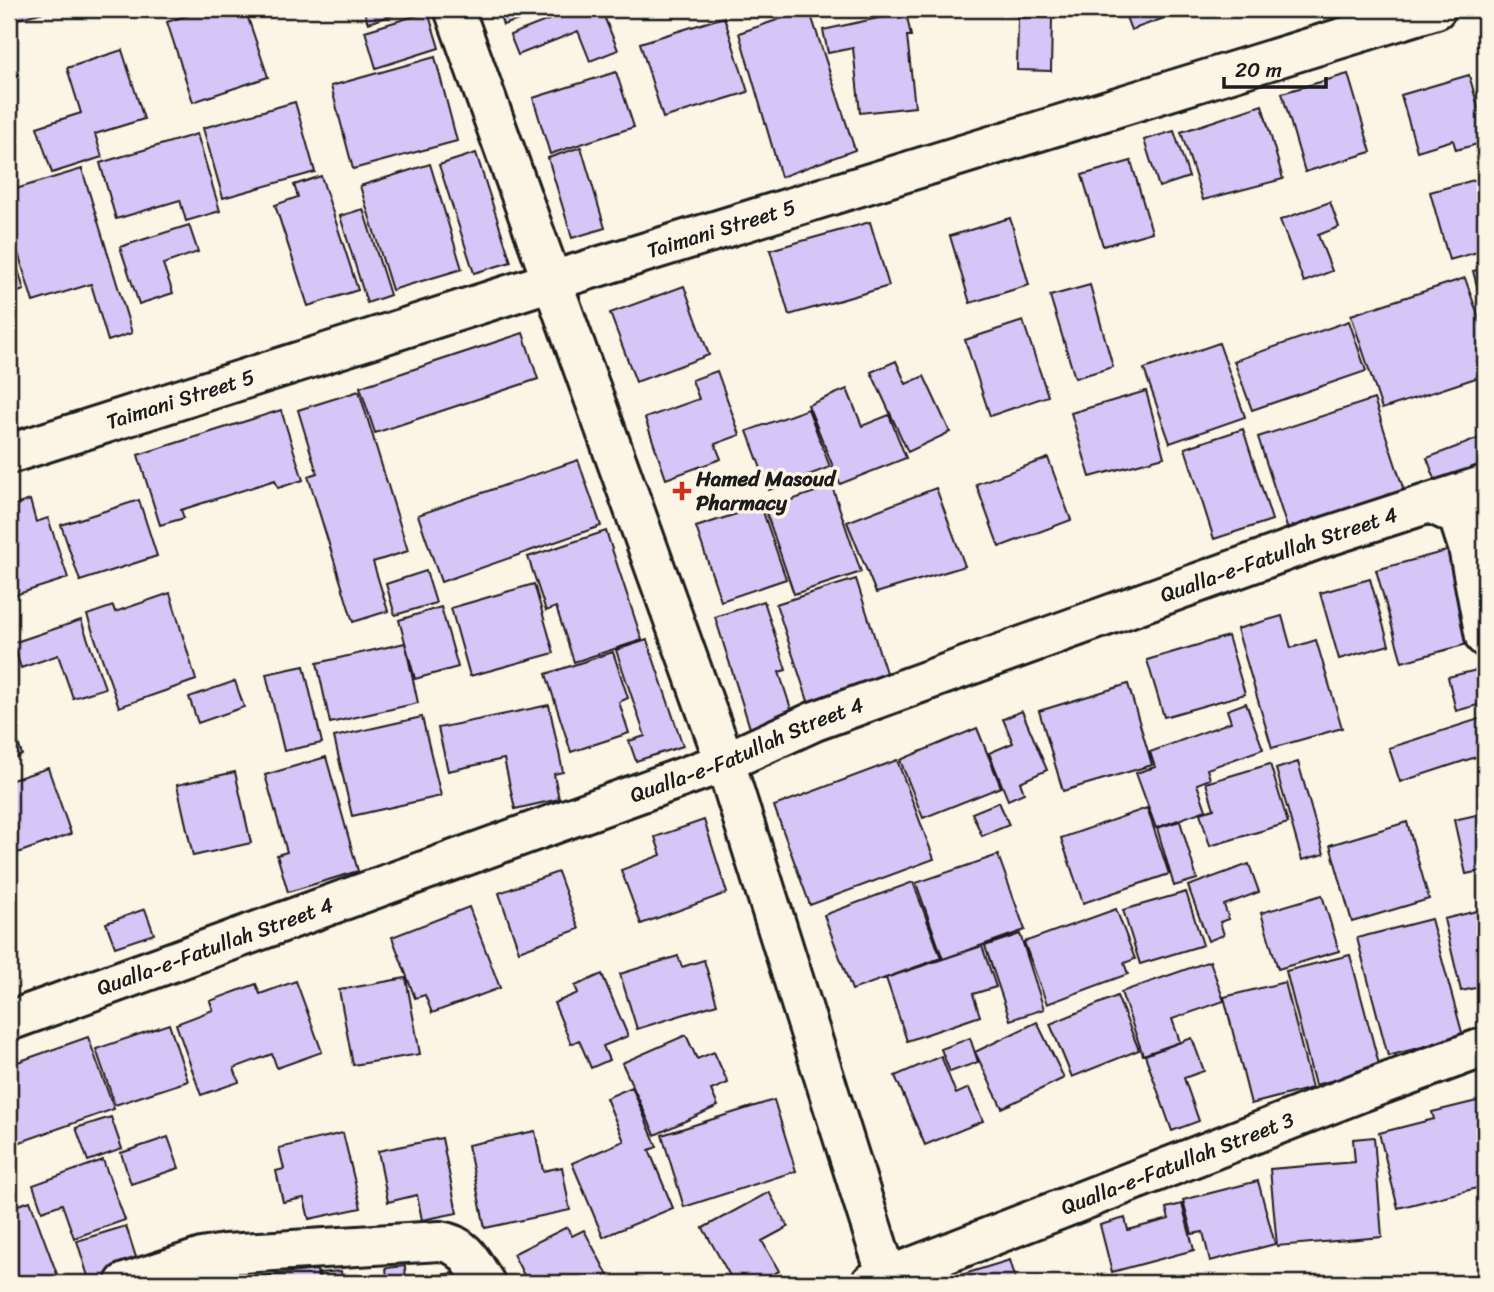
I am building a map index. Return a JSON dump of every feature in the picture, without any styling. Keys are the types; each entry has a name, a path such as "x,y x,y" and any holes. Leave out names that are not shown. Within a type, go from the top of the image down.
{"street":[{"path":"454,9 725,762 882,1281"},
{"name":"Taimani Street 5","path":"9,454 552,281 1436,9"},
{"name":"Qualla-e-Fatullah Street 4","path":"9,1021 725,762 815,721 1319,539 1485,485"},
{"path":"1430,503 1458,516 1468,547 1485,637"},
{"name":"Qualla-e-Fatullah Street 3","path":"882,1281 1361,1092 1485,1047"},
{"path":"125,1283 202,1258 225,1254 440,1241 463,1249 485,1283"}],"building":[{"path":"9,9 55,9 9,21"},
{"path":"207,9 245,9 268,77 193,102 167,22"},
{"path":"363,9 412,9 368,23"},
{"path":"498,9 554,9 503,25"},
{"path":"576,9 601,9 618,50 590,61 578,31 518,55 510,35"},
{"path":"809,9 855,150 781,177 739,33"},
{"path":"1123,9 1189,9 1131,30"},
{"path":"428,12 439,48 376,68 365,31"},
{"path":"906,12 911,36 907,36 915,107 860,113 853,48 828,53 823,30"},
{"path":"724,17 748,92 663,118 640,43"},
{"path":"1018,17 1052,18 1051,71 1017,70"},
{"path":"122,50 144,119 95,134 102,157 52,173 37,127 81,113 67,68"},
{"path":"435,57 457,141 353,169 331,86"},
{"path":"616,72 634,127 550,154 533,98"},
{"path":"1348,74 1371,152 1305,172 1282,93"},
{"path":"1469,75 1485,131 1485,142 1456,150 1453,140 1417,151 1401,95"},
{"path":"295,102 315,172 223,198 203,128"},
{"path":"1262,105 1283,179 1203,200 1181,132"},
{"path":"1174,131 1189,177 1159,187 1144,140"},
{"path":"197,134 220,211 186,221 180,200 116,219 100,163"},
{"path":"581,147 605,228 572,238 548,158"},
{"path":"476,153 511,262 474,273 439,165"},
{"path":"1131,161 1152,232 1103,246 1082,175"},
{"path":"430,164 462,269 392,290 360,186"},
{"path":"82,169 132,333 108,341 91,284 33,302 9,223 9,191"},
{"path":"321,176 358,290 308,306 275,205 298,197 294,185"},
{"path":"1485,177 1485,250 1449,260 1430,192"},
{"path":"1330,202 1339,227 1318,235 1332,271 1304,282 1280,220"},
{"path":"363,209 390,295 367,303 340,216"},
{"path":"1010,218 1029,285 970,303 950,236"},
{"path":"870,222 889,286 789,315 770,250"},
{"path":"189,225 198,252 163,264 173,293 139,304 120,247"},
{"path":"9,238 24,290 9,295"},
{"path":"1485,268 1485,316 1473,271"},
{"path":"1465,278 1485,336 1485,375 1382,409 1351,315"},
{"path":"1090,285 1113,367 1075,378 1050,296"},
{"path":"684,286 709,355 636,382 610,313"},
{"path":"1023,321 1048,396 990,416 965,340"},
{"path":"1349,321 1366,371 1252,410 1234,361"},
{"path":"523,333 538,379 375,433 360,387"},
{"path":"1219,343 1245,417 1170,443 1144,369"},
{"path":"896,361 906,384 924,376 950,432 908,452 871,372"},
{"path":"717,371 740,435 715,444 721,459 666,479 645,418 699,399 692,380"},
{"path":"847,389 862,426 889,415 906,458 840,484 808,405"},
{"path":"359,391 408,551 373,562 388,611 353,622 308,476 317,473 298,410"},
{"path":"1146,391 1164,457 1090,477 1071,413"},
{"path":"1374,399 1409,506 1292,543 1258,437"},
{"path":"808,409 830,467 769,490 747,431"},
{"path":"281,410 303,480 278,488 275,480 181,510 184,518 160,525 138,455"},
{"path":"1243,429 1272,520 1214,539 1185,448"},
{"path":"1485,436 1485,479 1441,495 1427,458"},
{"path":"1048,458 1071,520 999,547 976,484"},
{"path":"578,460 601,526 441,582 418,515"},
{"path":"832,486 861,572 794,594 765,509"},
{"path":"936,488 965,566 876,593 847,522"},
{"path":"30,500 36,522 48,518 68,578 9,597 9,507"},
{"path":"139,500 157,556 80,581 61,525"},
{"path":"761,506 786,579 721,601 696,527"},
{"path":"606,531 642,640 574,662 556,607 546,611 528,557"},
{"path":"1461,547 1471,643 1402,662 1376,570"},
{"path":"426,571 436,603 395,615 386,584"},
{"path":"856,579 888,679 809,704 776,604"},
{"path":"1370,579 1389,645 1339,659 1320,593"},
{"path":"534,584 554,653 470,676 451,608"},
{"path":"170,593 196,680 119,707 87,615 113,606 115,612"},
{"path":"764,601 786,670 779,672 793,715 750,728 715,617"},
{"path":"441,607 458,667 415,679 399,620"},
{"path":"1282,616 1291,648 1316,640 1342,728 1272,748 1237,629"},
{"path":"81,620 105,688 73,698 58,655 21,668 13,643"},
{"path":"1228,636 1245,694 1164,717 1147,660"},
{"path":"647,640 683,746 636,761 629,741 645,736 616,650"},
{"path":"405,643 418,703 330,723 317,663"},
{"path":"613,652 628,698 619,702 629,733 571,752 546,674"},
{"path":"304,666 322,743 284,751 266,674"},
{"path":"1485,668 1485,703 1456,711 1448,677"},
{"path":"235,681 244,707 198,723 189,697"},
{"path":"1128,684 1152,765 1063,791 1039,711"},
{"path":"1246,703 1263,749 1207,769 1210,779 1197,784 1206,810 1156,828 1136,773 1155,767 1150,752 1231,722 1227,710"},
{"path":"549,705 563,772 554,774 559,799 515,809 504,759 448,771 438,728"},
{"path":"1022,711 1047,770 1020,782 1024,793 1008,800 989,753 1013,743 1003,719"},
{"path":"9,715 22,755 9,760"},
{"path":"422,717 441,796 352,816 334,737"},
{"path":"1485,717 1485,754 1400,782 1389,748"},
{"path":"977,728 1001,787 923,818 900,760"},
{"path":"326,757 358,871 288,892 277,855 287,852 265,775"},
{"path":"897,760 934,859 810,905 774,806"},
{"path":"1298,762 1324,854 1302,860 1276,769"},
{"path":"1270,764 1288,823 1210,846 1200,813 1214,809 1206,783"},
{"path":"48,768 71,834 9,856 9,781"},
{"path":"235,772 251,843 193,856 177,785"},
{"path":"999,802 1009,825 982,836 972,813"},
{"path":"1147,808 1169,874 1083,903 1061,838"},
{"path":"1485,813 1485,870 1466,874 1454,820"},
{"path":"704,820 727,893 641,924 621,870 661,855 655,837"},
{"path":"1180,821 1197,879 1174,886 1157,828"},
{"path":"1407,822 1429,899 1352,922 1330,845"},
{"path":"998,855 1025,930 943,959 916,883"},
{"path":"1249,864 1259,892 1224,905 1229,919 1220,922 1224,935 1208,941 1188,886"},
{"path":"558,872 579,929 519,951 499,893"},
{"path":"913,882 941,958 852,990 824,915"},
{"path":"1186,892 1203,945 1140,964 1123,910"},
{"path":"1322,895 1339,951 1278,969 1261,913"},
{"path":"469,907 500,988 432,1013 425,995 415,998 392,937"},
{"path":"145,909 154,934 115,947 106,923"},
{"path":"1116,909 1135,959 1124,963 1128,974 1047,1004 1024,942"},
{"path":"1485,909 1485,986 1461,991 1444,919"},
{"path":"1431,919 1463,1036 1388,1056 1357,938"},
{"path":"1020,934 1044,1009 1010,1020 985,946"},
{"path":"982,946 996,987 973,994 980,1016 907,1041 886,978"},
{"path":"1350,955 1380,1068 1315,1085 1286,971"},
{"path":"678,956 682,967 704,960 717,1004 637,1029 620,974"},
{"path":"1210,961 1224,1001 1172,1019 1180,1042 1143,1055 1121,992"},
{"path":"602,974 628,1036 603,1046 609,1060 591,1068 579,1040 571,1044 554,1003 578,993 575,986"},
{"path":"406,978 420,1054 353,1065 339,990"},
{"path":"296,981 322,1052 277,1068 272,1054 234,1068 239,1082 201,1095 176,1024 213,1010 210,1001 256,984 260,994"},
{"path":"1285,982 1312,1088 1251,1104 1224,997"},
{"path":"1117,996 1139,1050 1072,1077 1050,1024"},
{"path":"1037,1022 1064,1078 1002,1108 975,1052"},
{"path":"169,1024 188,1081 115,1105 96,1049"},
{"path":"686,1035 697,1059 714,1052 728,1083 711,1090 718,1106 655,1135 622,1063"},
{"path":"88,1037 114,1109 12,1145 9,1136 9,1065"},
{"path":"970,1038 978,1062 950,1072 941,1049"},
{"path":"1192,1038 1204,1071 1184,1078 1199,1121 1172,1131 1145,1055"},
{"path":"941,1056 956,1094 969,1088 983,1121 925,1145 895,1076"},
{"path":"632,1087 657,1147 649,1150 673,1208 603,1237 572,1163 624,1141 606,1098"},
{"path":"1485,1099 1485,1186 1398,1208 1379,1133 1434,1119 1432,1112"},
{"path":"774,1100 796,1171 684,1207 662,1135"},
{"path":"111,1117 122,1149 88,1161 76,1128"},
{"path":"535,1131 543,1171 562,1167 570,1210 485,1228 468,1145"},
{"path":"343,1133 361,1208 309,1219 304,1198 283,1202 276,1171 284,1169 279,1148"},
{"path":"168,1137 179,1168 131,1184 121,1153"},
{"path":"1374,1137 1382,1237 1277,1246 1270,1169 1355,1162 1353,1139"},
{"path":"442,1138 457,1213 422,1220 417,1195 388,1202 378,1151"},
{"path":"103,1160 125,1220 74,1238 62,1204 42,1211 33,1185"},
{"path":"1258,1181 1275,1244 1210,1261 1203,1232 1192,1234 1183,1200"},
{"path":"769,1192 788,1227 762,1241 779,1271 757,1283 734,1283 703,1228"},
{"path":"30,1201 58,1277 42,1283 9,1283 9,1208"},
{"path":"1182,1204 1194,1250 1112,1272 1100,1225 1125,1218 1128,1230 1169,1219 1166,1208"},
{"path":"126,1226 141,1273 111,1283 90,1283 77,1241"},
{"path":"567,1227 572,1236 584,1230 612,1283 528,1283 513,1254"},
{"path":"1010,1260 1017,1283 949,1283 948,1279"},
{"path":"405,1266 406,1283 320,1283 319,1273 341,1271 342,1281 387,1277 386,1268"},
{"path":"317,1270 318,1283 233,1283 232,1279"},
{"path":"461,1272 462,1283 411,1283 410,1279"}],"place":[{"name":"Hamed Masoud Pharmacy","path":"682,491"}]}
